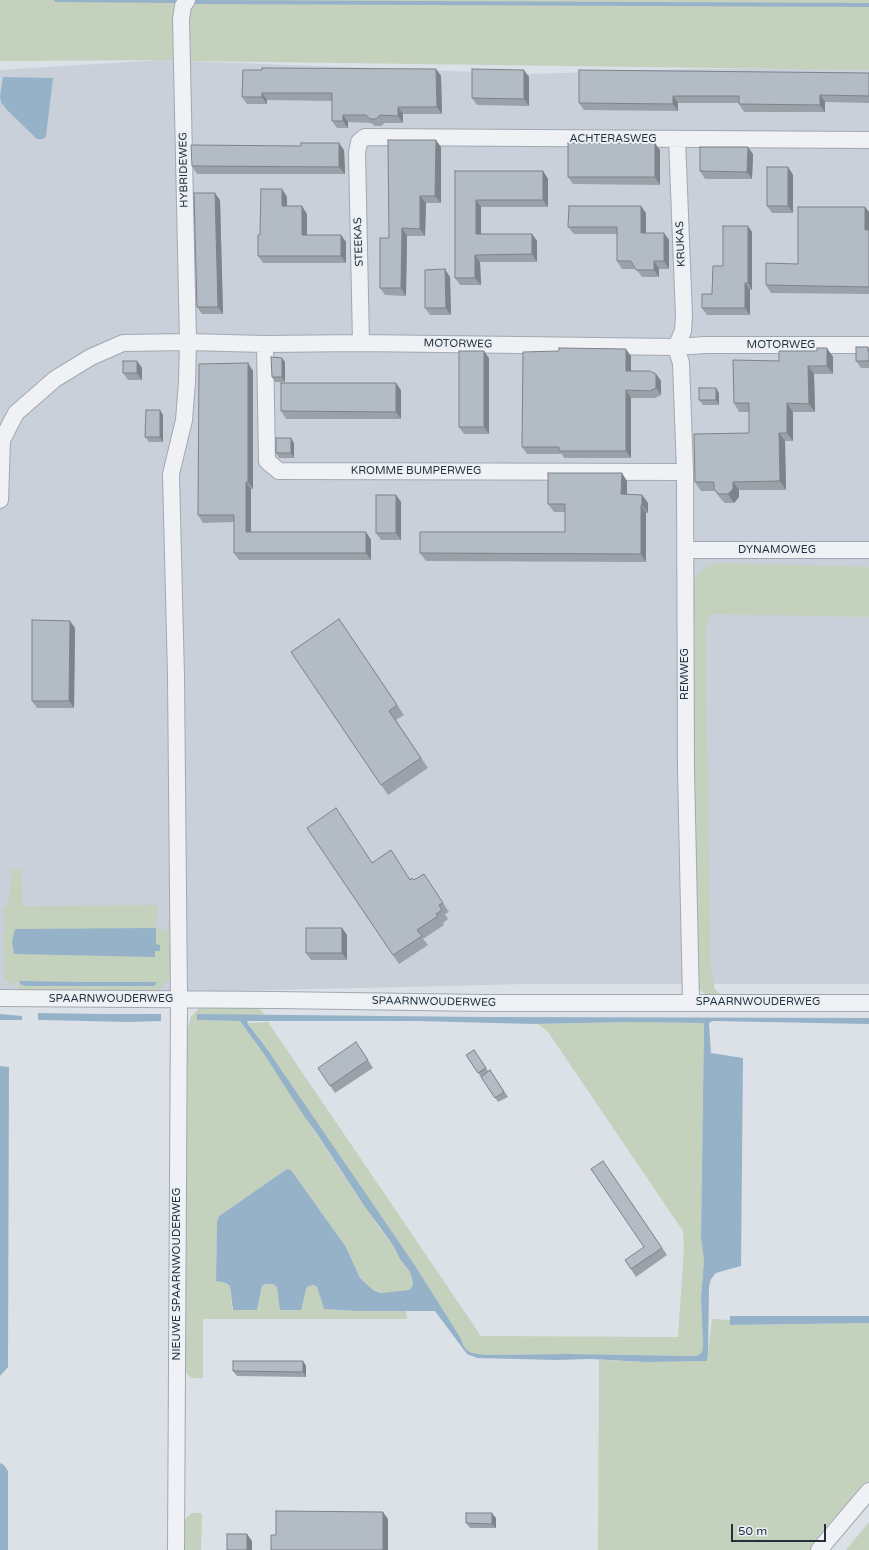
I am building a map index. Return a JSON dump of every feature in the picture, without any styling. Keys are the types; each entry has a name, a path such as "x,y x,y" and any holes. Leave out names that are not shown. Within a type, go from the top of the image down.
{"street":[{"name":"HYBRIDEWEG","path":"179,999 176,676 171,474 184,420 187,382 188,342 181,20 183,6 187,0"},
{"name":"ACHTERASWEG","path":"359,142 365,137 869,140"},
{"name":"KRUKAS","path":"676,346 683,331 684,316 677,139"},
{"name":"STEEKAS","path":"359,142 357,153 361,343"},
{"name":"MOTORWEG","path":"0,500 2,440 16,413 55,379 91,357 123,343 188,342 265,344 361,343 676,346 869,345"},
{"name":"KROMME BUMPERWEG","path":"265,344 267,462 279,471 685,472"},
{"name":"REMWEG","path":"676,346 681,363 685,472 684,564 686,770 691,1002"},
{"name":"DYNAMOWEG","path":"684,564 869,550"},
{"name":"SPAARNWOUDERWEG","path":"0,998 486,1003 869,1003"},
{"name":"NIEUWE SPAARNWOUDERWEG","path":"176,1550 179,999"},
{"path":"819,1550 869,1491"}],"shaded area":[{"path":"160,60 528,74 694,69 869,68 869,984 527,984 194,992 0,989 0,70"}],"green space":[{"path":"0,0 175,0 174,60 0,61"},
{"path":"196,0 869,0 869,70 190,61 189,19 193,2"},
{"path":"721,563 869,567 869,617 709,614 705,631 711,970 715,989 721,995 705,994 700,990 698,985 693,906 692,584 697,575 707,566"},
{"path":"21,868 23,906 158,905 156,928 165,931 171,921 172,973 165,984 159,990 153,991 23,991 17,988 20,984 26,986 155,986 157,982 19,981 14,986 4,979 4,908 8,906 12,870","holes":["156,928 156,945 160,945 160,951 155,951 155,957 14,953"]},
{"path":"233,1005 258,1007 266,1016 198,1014 197,1020 240,1021 266,1057 380,1229 393,1245 400,1259 410,1272 413,1282 410,1290 381,1293 380,1291 373,1290 360,1278 346,1247 291,1170 287,1169 219,1216 217,1222 216,1281 226,1283 230,1286 232,1310 257,1310 262,1286 266,1284 273,1284 277,1287 306,1289 308,1286 314,1285 317,1287 324,1309 356,1311 406,1310 407,1319 203,1319 203,1378 192,1378 187,1374 185,1368 186,1033 191,1017 199,1008"},
{"path":"268,1022 481,1336 678,1337 684,1248 683,1231 548,1032 538,1024 629,1022 703,1023 701,1238 704,1261 701,1297 702,1352 699,1355 694,1356 567,1354 486,1355 472,1353 467,1350 416,1267 248,1023"},
{"path":"712,1319 730,1320 730,1325 869,1323 869,1481 810,1550 598,1550 599,1360 646,1362 707,1361"},
{"path":"192,1513 202,1513 201,1550 184,1550 184,1524 187,1517"},
{"path":"869,1522 869,1550 846,1550"}],"water":[{"path":"3,77 53,78 46,136 43,139 37,139 7,110 1,102 0,96"},
{"path":"156,928 156,944 160,945 160,951 155,951 155,957 14,954 12,942 15,929"},
{"path":"19,981 157,982 155,986 26,986 20,984"},
{"path":"38,1013 161,1014 161,1021 129,1022 38,1020"},
{"path":"0,1014 22,1016 22,1020 0,1020"},
{"path":"197,1014 481,1017 869,1018 869,1024 710,1022 711,1053 743,1058 741,1266 716,1273 711,1279 709,1287 707,1361 646,1362 591,1359 557,1360 477,1358 467,1354 435,1311 356,1311 324,1309 317,1287 314,1285 308,1286 306,1289 301,1310 280,1310 277,1287 273,1284 266,1284 262,1286 257,1310 233,1310 230,1286 226,1283 216,1281 217,1222 219,1216 287,1169 291,1170 346,1247 360,1278 373,1290 381,1293 409,1290 412,1287 413,1282 410,1272 400,1259 393,1245 365,1207 266,1057 240,1021 197,1020","holes":["417,1021 534,1024 629,1022 703,1023 701,1238 704,1261 701,1297 703,1347 702,1352 699,1355 486,1355 472,1353 467,1350 416,1267 247,1022"]},
{"path":"0,1066 9,1067 8,1367 0,1376"},
{"path":"730,1316 869,1316 869,1323 730,1325"},
{"path":"0,1463 4,1465 8,1471 8,1550 0,1550"}],"building":[{"path":"262,68 436,69 437,107 398,107 398,116 380,115 376,119 370,119 366,115 343,115 343,121 332,121 332,93 262,93 262,97 242,97 243,70 262,70"},
{"path":"472,69 524,70 524,99 472,98"},
{"path":"579,70 869,73 869,96 820,95 820,105 739,104 739,96 673,96 673,104 579,103"},
{"path":"388,140 436,140 435,196 420,196 420,229 402,228 401,288 380,288 380,238 389,238"},
{"path":"301,143 339,143 339,167 192,166 191,145 301,146"},
{"path":"568,143 655,143 655,177 568,177"},
{"path":"700,147 748,147 747,172 700,171"},
{"path":"767,167 788,167 788,206 767,206"},
{"path":"455,171 543,171 543,200 476,200 476,234 532,234 532,254 475,255 475,278 455,278"},
{"path":"261,189 282,189 282,206 302,206 302,235 341,235 341,256 258,256"},
{"path":"194,193 215,193 218,307 197,307"},
{"path":"569,206 641,206 641,233 664,233 664,261 654,261 654,270 636,270 631,261 617,261 617,227 568,227"},
{"path":"798,207 865,207 865,230 869,230 869,287 766,285 766,263 798,264"},
{"path":"723,226 748,226 748,283 745,283 745,308 702,308 702,294 712,294 713,266 723,266"},
{"path":"445,269 446,308 425,308 425,270"},
{"path":"856,347 868,347 869,361 856,361"},
{"path":"559,348 626,349 626,371 650,371 656,374 656,388 650,391 626,390 626,451 559,451 559,447 522,447 523,352 559,351"},
{"path":"817,348 827,348 827,366 808,366 809,404 787,403 787,433 779,433 780,481 733,482 733,489 728,494 719,494 714,489 714,482 695,482 694,434 749,433 749,403 734,403 733,360 779,361 779,351 817,351"},
{"path":"459,351 484,351 484,427 459,427"},
{"path":"271,357 282,358 282,377 272,377"},
{"path":"123,361 137,361 137,373 123,373"},
{"path":"248,363 248,482 246,482 246,532 366,532 366,553 234,553 234,515 198,515 199,364"},
{"path":"281,383 396,383 396,412 281,411"},
{"path":"699,388 716,388 716,400 699,400"},
{"path":"146,410 160,410 160,437 145,437"},
{"path":"276,438 291,438 291,453 276,453"},
{"path":"548,473 622,473 621,494 642,495 641,554 420,553 420,532 565,532 565,504 548,504"},
{"path":"376,495 396,495 396,533 376,533"},
{"path":"339,619 397,705 389,711 421,758 381,785 291,652"},
{"path":"32,620 70,621 69,701 32,701"},
{"path":"336,808 372,863 391,850 410,880 412,878 414,880 424,874 443,903 439,905 442,910 436,914 438,916 417,930 422,936 393,955 307,828"},
{"path":"306,928 342,928 342,953 306,953"},
{"path":"356,1042 368,1060 330,1086 318,1068"},
{"path":"474,1050 486,1068 478,1073 466,1055"},
{"path":"490,1070 504,1092 495,1098 481,1077"},
{"path":"603,1161 662,1248 631,1269 625,1260 644,1247 591,1169"},
{"path":"233,1361 303,1361 303,1372 233,1371"},
{"path":"276,1511 383,1512 383,1550 271,1550 271,1535 276,1535"},
{"path":"466,1513 492,1513 492,1524 466,1523"},
{"path":"227,1534 247,1534 247,1550 227,1550"}],"waterway":[{"path":"56,0 175,1"},
{"path":"193,2 869,5"}]}
